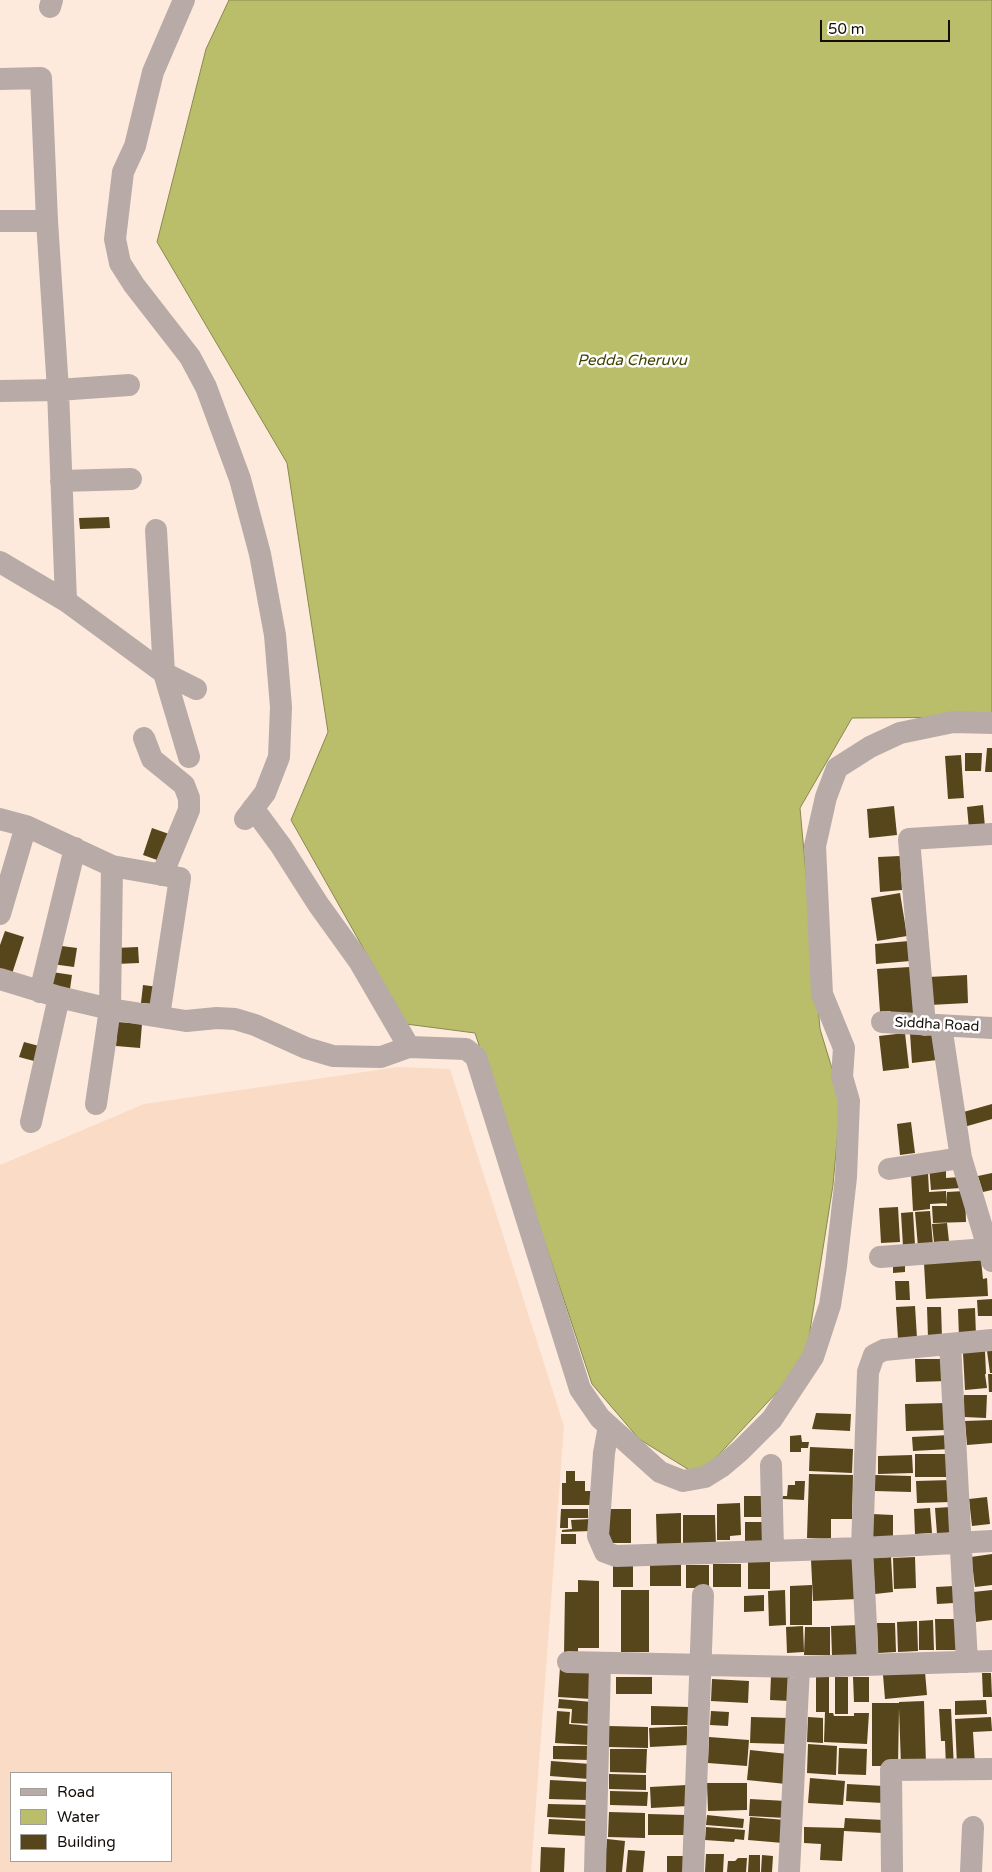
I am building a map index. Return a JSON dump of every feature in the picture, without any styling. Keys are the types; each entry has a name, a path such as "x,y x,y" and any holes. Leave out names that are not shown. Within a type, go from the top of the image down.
{"street":[{"path":"184,0 153,72 135,146 123,172 115,239 120,263 129,278 190,357 206,387 240,479 260,554 275,635 281,707 279,757 265,793 249,813 281,846 318,904 359,961 409,1047"},
{"path":"0,79 41,78 47,221 58,390 66,601"},
{"path":"0,221 47,221"},
{"path":"0,391 58,390 129,385"},
{"path":"61,481 131,479"},
{"path":"156,530 164,673 190,757"},
{"path":"0,562 66,601 164,673 196,689"},
{"path":"0,979 49,994 110,1008 186,1021 217,1018 235,1019 255,1025 306,1048 332,1056 381,1057 409,1047 466,1049 476,1057 580,1389 600,1418 660,1472 683,1481 705,1477 740,1451 772,1419 813,1357 830,1305 846,1177 849,1101 842,1077 844,1048 822,994 815,846 826,798 837,768 870,747 900,733 953,722 992,723"},
{"path":"144,738 152,758 184,784 189,798 189,810 162,875"},
{"path":"0,819 26,826 112,866 180,878 159,1016"},
{"path":"0,914 26,826"},
{"path":"880,1257 990,1255 961,1158 933,1026 910,839 992,834"},
{"path":"31,1122 49,994 75,848"},
{"path":"96,1104 110,1008 112,866"},
{"name":"Siddha Road","path":"882,1022 992,1028"},
{"path":"889,1169 961,1158"},
{"path":"868,1665 862,1548 868,1372 874,1356 884,1350 992,1340"},
{"path":"950,1344 967,1662"},
{"path":"609,1426 604,1452 598,1536 605,1552 616,1556 862,1548 992,1541"},
{"path":"771,1465 773,1550"},
{"path":"693,1872 703,1596"},
{"path":"568,1662 798,1667 992,1660"},
{"path":"595,1872 600,1663"},
{"path":"789,1872 798,1667"},
{"path":"892,1872 891,1770 992,1769"},
{"path":"971,1872 973,1827"}],"shaded area":[{"path":"398,1067 450,1069 564,1426 531,1872 0,1872 0,1165 144,1104"}],"water":[{"name":"Pedda Cheruvu","path":"229,0 992,0 992,717 852,718 800,808 820,1029 841,1098 833,1185 805,1362 699,1476 639,1439 592,1384 475,1033 406,1024 291,820 328,732 287,463 157,242 206,49"}],"building":[{"path":"109,517 110,528 80,529 79,518"},
{"path":"987,748 992,748 992,772 985,772"},
{"path":"965,753 982,753 981,771 965,771"},
{"path":"961,755 964,798 948,799 945,756"},
{"path":"983,805 985,827 969,829 967,807"},
{"path":"894,806 897,835 869,838 867,809"},
{"path":"152,828 169,834 160,861 143,855"},
{"path":"900,856 902,890 880,892 878,857"},
{"path":"900,893 907,936 877,941 871,898"},
{"path":"5,931 24,937 12,974 0,970 0,945"},
{"path":"909,941 910,961 876,964 875,944"},
{"path":"54,945 77,948 74,967 52,964"},
{"path":"138,947 139,963 116,964 115,948"},
{"path":"910,967 914,1014 893,1016 890,1011 880,1012 877,969"},
{"path":"52,972 72,975 70,989 50,986"},
{"path":"967,975 968,1003 930,1005 929,977"},
{"path":"143,985 158,987 156,1004 141,1003"},
{"path":"118,1022 142,1024 140,1048 116,1046"},
{"path":"934,1030 937,1060 912,1063 910,1033"},
{"path":"905,1033 909,1068 883,1071 879,1036"},
{"path":"24,1042 39,1046 34,1061 19,1057"},
{"path":"992,1104 992,1119 964,1127 960,1113"},
{"path":"911,1122 915,1153 900,1155 897,1124"},
{"path":"946,1165 946,1178 960,1177 961,1188 931,1190 929,1166"},
{"path":"928,1173 929,1192 946,1191 947,1203 930,1204 930,1209 913,1211 911,1174"},
{"path":"992,1173 992,1190 983,1192 978,1176"},
{"path":"965,1191 966,1222 933,1223 932,1206 947,1206 947,1192"},
{"path":"898,1207 900,1242 881,1243 879,1208"},
{"path":"930,1211 933,1245 918,1247 915,1212"},
{"path":"913,1212 915,1245 903,1246 901,1213"},
{"path":"947,1223 949,1241 934,1242 932,1224"},
{"path":"905,1258 905,1272 893,1273 893,1259"},
{"path":"981,1260 983,1279 987,1278 988,1296 926,1299 924,1263"},
{"path":"895,1281 909,1281 910,1300 896,1300"},
{"path":"992,1299 992,1316 978,1316 977,1300"},
{"path":"915,1306 917,1338 898,1339 896,1307"},
{"path":"927,1307 941,1307 942,1338 928,1338"},
{"path":"975,1308 976,1336 959,1337 958,1309"},
{"path":"992,1350 992,1373 990,1373 987,1351"},
{"path":"985,1351 987,1388 965,1390 963,1353"},
{"path":"915,1359 947,1359 947,1381 916,1382"},
{"path":"988,1374 992,1374 992,1392 989,1392"},
{"path":"964,1395 987,1395 986,1418 964,1417"},
{"path":"947,1403 947,1430 906,1431 905,1404"},
{"path":"816,1413 851,1414 850,1431 812,1429"},
{"path":"992,1420 992,1443 967,1445 965,1421"},
{"path":"801,1435 802,1442 809,1442 808,1448 801,1448 801,1452 790,1452 790,1436"},
{"path":"949,1435 950,1449 913,1451 912,1437"},
{"path":"810,1447 853,1449 852,1473 809,1471"},
{"path":"915,1454 950,1454 949,1477 915,1477"},
{"path":"912,1455 913,1473 878,1474 878,1456"},
{"path":"566,1471 575,1471 575,1481 585,1481 585,1491 591,1491 591,1505 562,1505 562,1483 566,1483"},
{"path":"809,1474 853,1475 852,1519 831,1519 831,1539 807,1538"},
{"path":"875,1475 911,1476 911,1492 875,1491"},
{"path":"951,1480 951,1502 917,1503 916,1481"},
{"path":"795,1481 805,1481 804,1500 782,1499 783,1496 787,1496 788,1485 795,1485"},
{"path":"744,1496 767,1496 767,1517 744,1517"},
{"path":"987,1497 990,1524 972,1526 969,1499"},
{"path":"740,1503 741,1535 730,1536 730,1540 717,1540 717,1504"},
{"path":"951,1507 954,1532 937,1534 935,1508"},
{"path":"930,1508 932,1533 915,1534 914,1509"},
{"path":"561,1509 588,1509 588,1518 568,1518 568,1528 560,1528"},
{"path":"607,1509 631,1509 631,1543 607,1543"},
{"path":"681,1513 681,1548 657,1549 656,1514"},
{"path":"872,1514 893,1515 893,1540 873,1540"},
{"path":"683,1515 715,1515 716,1546 683,1547"},
{"path":"591,1519 591,1531 562,1532 562,1530 572,1529 571,1520"},
{"path":"745,1522 768,1522 768,1543 745,1543"},
{"path":"561,1534 576,1534 576,1544 561,1544"},
{"path":"992,1554 992,1585 975,1587 971,1557"},
{"path":"854,1557 857,1599 813,1601 811,1560"},
{"path":"891,1557 893,1592 875,1594 873,1558"},
{"path":"915,1557 916,1588 894,1589 893,1558"},
{"path":"748,1559 770,1559 770,1589 748,1589"},
{"path":"613,1563 633,1563 633,1587 613,1587"},
{"path":"650,1564 681,1564 681,1586 650,1586"},
{"path":"713,1564 741,1564 741,1587 713,1587"},
{"path":"686,1565 709,1565 709,1588 686,1588"},
{"path":"578,1580 599,1581 599,1648 578,1648 578,1654 564,1654 565,1592 578,1592"},
{"path":"812,1585 812,1625 790,1625 790,1586"},
{"path":"954,1586 954,1603 937,1604 936,1587"},
{"path":"621,1590 649,1590 649,1652 621,1652"},
{"path":"785,1590 786,1625 769,1626 768,1591"},
{"path":"992,1590 992,1620 976,1622 973,1592"},
{"path":"764,1595 764,1611 744,1612 744,1596"},
{"path":"935,1619 956,1619 957,1650 936,1650"},
{"path":"933,1620 934,1650 919,1650 919,1621"},
{"path":"917,1621 918,1651 898,1652 897,1622"},
{"path":"877,1623 895,1623 896,1652 878,1653"},
{"path":"860,1625 861,1655 832,1656 831,1626"},
{"path":"803,1626 804,1652 787,1653 786,1627"},
{"path":"805,1627 830,1627 830,1655 804,1655"},
{"path":"560,1667 593,1670 591,1699 558,1697"},
{"path":"925,1672 927,1695 885,1699 883,1675"},
{"path":"816,1673 829,1673 829,1713 833,1713 834,1716 854,1716 854,1713 869,1713 867,1744 824,1742 825,1712 816,1712"},
{"path":"982,1673 991,1673 992,1697 983,1697"},
{"path":"771,1675 790,1676 790,1701 770,1700"},
{"path":"616,1677 652,1677 652,1694 616,1694"},
{"path":"835,1677 848,1677 848,1714 835,1714"},
{"path":"853,1677 869,1677 869,1702 854,1702"},
{"path":"712,1679 749,1681 748,1703 711,1701"},
{"path":"559,1699 592,1702 590,1724 571,1723 572,1709 558,1708"},
{"path":"986,1700 987,1714 955,1715 955,1701"},
{"path":"924,1701 926,1764 901,1765 899,1708 898,1766 872,1766 872,1703"},
{"path":"651,1706 689,1707 689,1725 651,1725"},
{"path":"939,1709 951,1709 954,1768 946,1768 945,1741 941,1741"},
{"path":"557,1711 570,1712 569,1724 591,1726 589,1745 555,1743"},
{"path":"711,1711 729,1712 728,1726 710,1725"},
{"path":"751,1717 788,1718 788,1744 750,1743"},
{"path":"808,1717 823,1718 823,1743 807,1742"},
{"path":"991,1717 992,1731 973,1732 975,1765 957,1765 955,1719"},
{"path":"609,1726 648,1727 648,1748 609,1747"},
{"path":"687,1726 688,1745 650,1747 649,1728"},
{"path":"709,1737 749,1740 747,1766 708,1763"},
{"path":"808,1744 837,1746 836,1775 807,1773"},
{"path":"553,1746 590,1746 589,1760 553,1759"},
{"path":"839,1748 867,1749 866,1775 838,1774"},
{"path":"610,1749 647,1749 646,1773 610,1772"},
{"path":"750,1750 788,1754 786,1784 747,1780"},
{"path":"551,1761 590,1764 589,1779 550,1776"},
{"path":"609,1774 646,1775 646,1790 609,1789"},
{"path":"810,1778 845,1781 843,1805 808,1803"},
{"path":"550,1780 589,1782 588,1800 549,1799"},
{"path":"707,1783 747,1783 747,1810 708,1811"},
{"path":"847,1784 884,1786 883,1803 846,1801"},
{"path":"687,1785 688,1806 651,1808 650,1787"},
{"path":"610,1791 648,1792 647,1806 610,1805"},
{"path":"750,1799 786,1801 785,1818 749,1816"},
{"path":"548,1804 589,1805 588,1819 547,1817"},
{"path":"609,1812 645,1813 645,1838 608,1837"},
{"path":"648,1814 686,1815 686,1835 648,1835"},
{"path":"707,1815 744,1819 743,1828 706,1825"},
{"path":"750,1817 785,1820 783,1843 748,1840"},
{"path":"845,1818 884,1820 883,1833 844,1831 842,1861 820,1860 821,1844 804,1843 804,1827 844,1828"},
{"path":"549,1819 588,1821 587,1836 548,1834"},
{"path":"706,1827 745,1830 744,1840 735,1839 734,1842 705,1840"},
{"path":"607,1839 625,1841 622,1872 604,1872"},
{"path":"541,1847 565,1848 564,1872 540,1872"},
{"path":"628,1850 645,1851 643,1872 626,1872"},
{"path":"706,1854 724,1854 723,1872 705,1872"},
{"path":"749,1855 760,1855 760,1872 748,1872"},
{"path":"762,1855 773,1856 772,1872 761,1872"},
{"path":"667,1856 687,1856 686,1872 667,1872"},
{"path":"738,1858 747,1858 746,1872 727,1872 728,1861 735,1861"}]}
